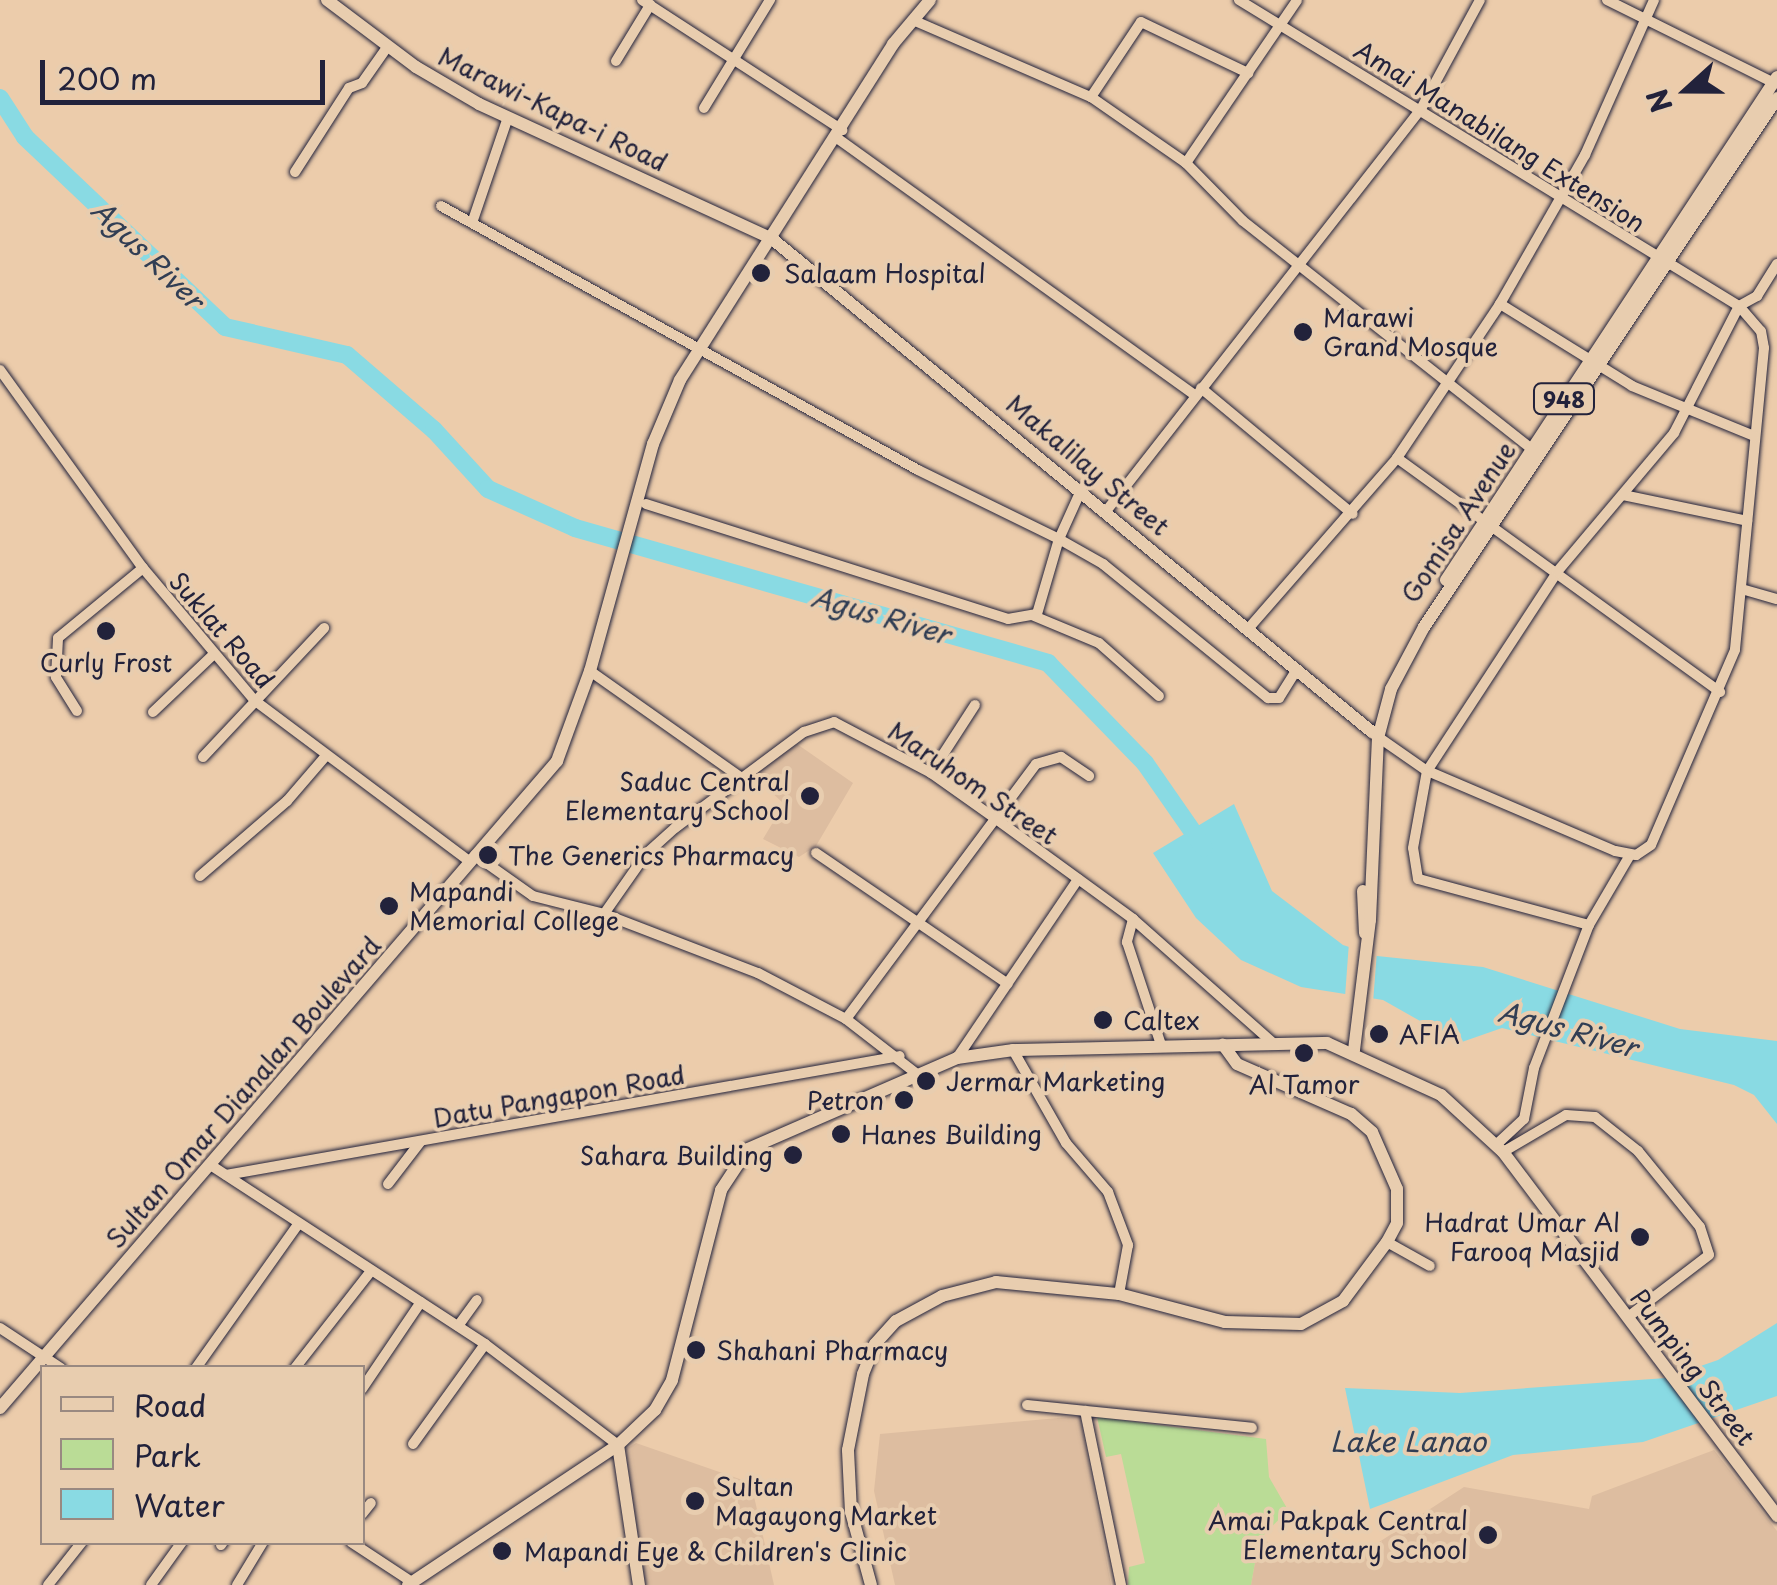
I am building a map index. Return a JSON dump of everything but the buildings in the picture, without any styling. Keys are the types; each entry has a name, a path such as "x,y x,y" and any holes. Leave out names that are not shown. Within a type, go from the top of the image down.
{"main road":[{"name":"Marawi-Kapa-i Road","path":"326,0 388,46 508,117 772,238"},
{"name":"Sultan Omar Dianalan Boulevard","path":"0,1408 212,1166 557,760 590,672 642,506 661,420 893,44 930,0"},
{"name":"Gomisa Avenue","path":"1354,1050 1375,735 1398,656 1490,524 1775,80"},
{"name":"Gomisa Avenue","path":"1662,261 1777,98"},
{"name":"Makalilay Street","path":"772,238 1082,488 1375,735"},
{"name":"Gomisa Avenue","path":"1490,524 1532,449 1593,365"},
{"name":"Pumping Street","path":"410,1583 618,1446 655,1410 672,1380 734,1164 770,1136 916,1074 957,1058 1013,1050 1327,1042 1354,1050 1454,1104 1500,1148 1777,1516"},
{"path":"871,1585 854,1527 848,1450 863,1374 884,1332 942,1296 996,1282 1119,1294 1225,1322 1301,1324 1343,1301 1387,1242 1397,1222 1397,1189 1372,1132 1350,1114 1236,1064 1222,1045"},
{"path":"618,1446 638,1585"}],"street":[{"path":"704,108 770,0"},
{"name":"Amai Manabilang Extension","path":"1239,0 1740,306"},
{"path":"1186,164 1297,0"},
{"path":"1107,510 1421,109 1480,0"},
{"path":"1608,0 1775,80"},
{"path":"1248,628 1353,514 1397,458 1500,304 1561,198 1654,0"},
{"path":"616,60 646,3 733,57 1198,391 1353,514"},
{"path":"915,21 1091,98 1186,164 1217,199 1446,386 1532,449"},
{"path":"1091,98 1140,22 1248,73"},
{"path":"295,172 350,88 362,82 388,46"},
{"path":"472,222 508,117"},
{"path":"441,206 918,470 1103,564 1268,698 1280,698 1296,670"},
{"path":"1589,924 1418,879 1413,848 1427,771 1557,572 1688,412 1740,306 1757,296 1777,264"},
{"path":"1500,304 1593,365 1688,412 1754,436"},
{"path":"1500,1148 1524,1119 1534,1068 1589,924 1633,855 1661,831 1720,692 1745,590 1747,521 1764,348 1761,330 1740,306"},
{"name":"Suklat Road","path":"0,370 143,568 214,654 254,700 325,757 533,896 604,914 758,973 846,1019 900,1056 916,1074"},
{"path":"1397,458 1720,692"},
{"path":"1034,616 1082,488"},
{"path":"1623,495 1747,521"},
{"path":"642,506 953,606 1008,620 1034,616 1099,643 1159,696"},
{"path":"76,711 56,677 58,638 143,568"},
{"path":"1745,590 1777,599"},
{"path":"203,757 324,628"},
{"path":"153,712 214,654"},
{"path":"590,672 738,776"},
{"path":"931,772 976,704"},
{"name":"Maruhom Street","path":"604,914 646,854 738,776 804,732 834,722 931,772 996,819 1132,919 1273,1043"},
{"path":"1375,735 1427,771 1633,855"},
{"path":"200,876 286,802 325,757"},
{"path":"846,1019 1044,758 1061,757 1089,776"},
{"path":"816,853 1008,984"},
{"path":"957,1058 1078,880"},
{"path":"1132,919 1126,933 1161,1044"},
{"path":"1013,1050 1066,1144 1108,1192 1128,1245 1119,1294"},
{"name":"Datu Pangapon Road","path":"226,1175 900,1056"},
{"path":"1500,1148 1566,1115 1595,1117 1638,1151 1700,1227 1710,1256 1628,1318"},
{"path":"388,1184 422,1140"},
{"path":"212,1166 297,1226 485,1344 618,1446"},
{"path":"198,1365 297,1226"},
{"path":"1387,1242 1430,1266"},
{"path":"297,1365 371,1271"},
{"path":"458,1326 477,1300"},
{"path":"365,1386 422,1302"},
{"path":"0,1328 57,1365"},
{"path":"412,1444 485,1344"},
{"path":"1026,1405 1252,1428"},
{"path":"1085,1411 1121,1585"},
{"path":"365,1510 371,1503"},
{"path":"48,1585 80,1545"},
{"path":"151,1585 180,1545"},
{"path":"237,1585 261,1545"},
{"path":"356,1545 410,1583"}],"shaded area":[{"name":"Saduc Central Elementary School","path":"797,744 853,783 816,846 799,857 763,839 784,804 751,773"},
{"path":"1080,1416 1111,1585 895,1585 874,1491 880,1434"},
{"name":"Sultan Magayong Market","path":"636,1443 751,1483 774,1585 643,1585 626,1449"},
{"path":"1714,1450 1777,1531 1777,1585 1251,1585 1259,1540 1353,1559 1464,1487 1589,1509 1592,1496"}],"green space":[{"path":"1097,1417 1266,1439 1269,1477 1288,1510 1259,1540 1251,1585 1128,1585 1129,1567 1145,1563 1121,1454 1106,1457"}],"water":[{"path":"1234,804 1272,891 1343,945 1377,956 1483,967 1680,1029 1777,1041 1777,1124 1754,1095 1734,1085 1502,1028 1459,1043 1383,1000 1301,987 1241,960 1196,918 1153,853"},
{"name":"Lake Lanao","path":"1777,1323 1777,1396 1643,1442 1513,1455 1370,1509 1345,1388 1460,1393 1666,1378 1718,1360"}],"pier":[{"path":"1349,942 1377,951 1373,1003 1345,997"}],"waterway":[{"name":"Agus River","path":"0,98 25,137 225,327 347,355 434,430 488,489 575,528 1048,663 1145,763 1204,848"}],"place":[{"name":"Salaam Hospital","path":"761,273"},
{"name":"Marawi Grand Mosque","path":"1303,332"},
{"name":"Curly Frost","path":"106,631"},
{"name":"Saduc Central Elementary School","path":"810,796"},
{"name":"The Generics Pharmacy","path":"488,855"},
{"name":"Mapandi Memorial College","path":"389,906"},
{"name":"Caltex","path":"1103,1020"},
{"name":"AFIA","path":"1379,1034"},
{"name":"Al Tamor","path":"1304,1053"},
{"name":"Jermar Marketing","path":"926,1081"},
{"name":"Petron","path":"904,1100"},
{"name":"Hanes Building","path":"841,1134"},
{"name":"Sahara Building","path":"793,1155"},
{"name":"Hadrat Umar Al Farooq Masjid","path":"1640,1237"},
{"name":"Shahani Pharmacy","path":"696,1350"},
{"name":"Sultan Magayong Market","path":"695,1501"},
{"name":"Amai Pakpak Central Elementary School","path":"1488,1535"},
{"name":"Mapandi Eye & Children's Clinic","path":"502,1551"}]}
